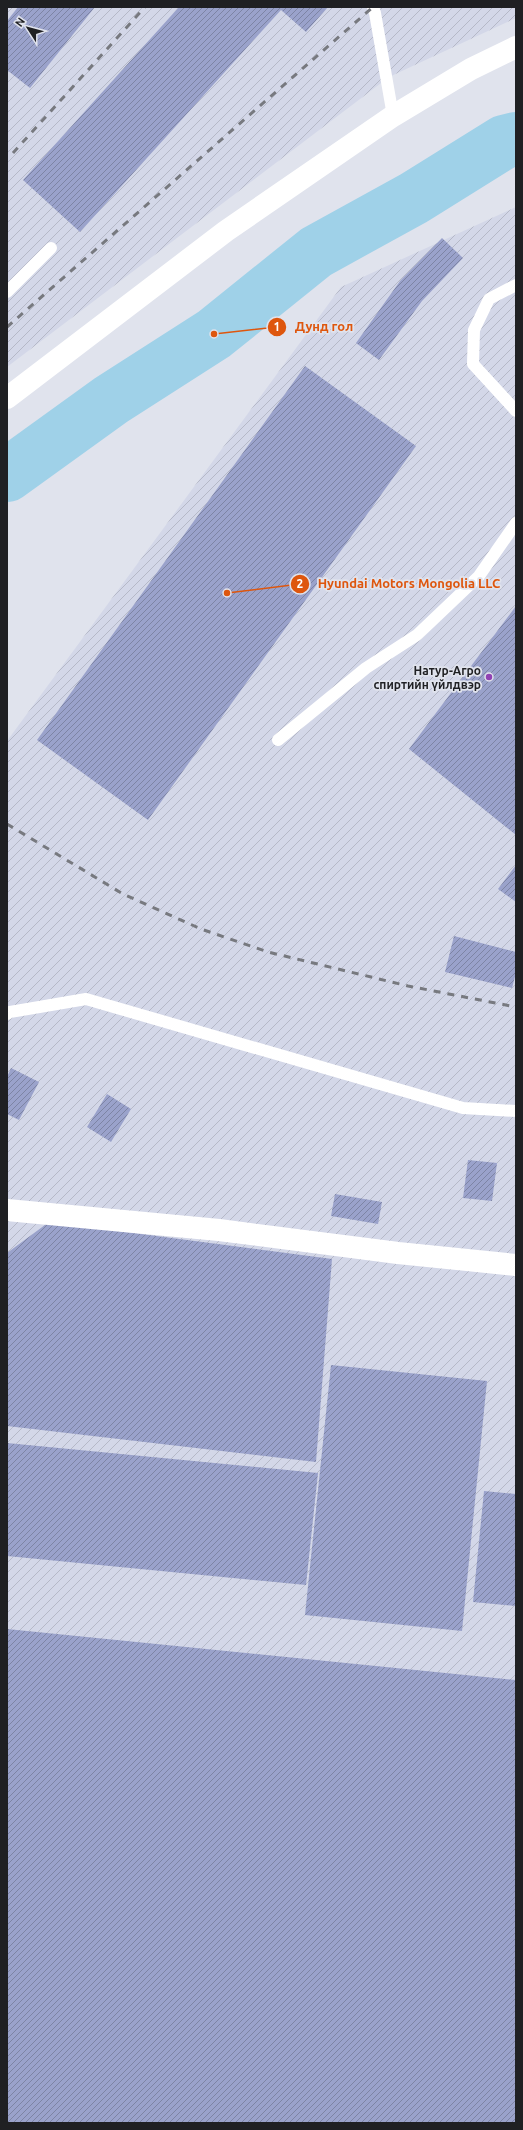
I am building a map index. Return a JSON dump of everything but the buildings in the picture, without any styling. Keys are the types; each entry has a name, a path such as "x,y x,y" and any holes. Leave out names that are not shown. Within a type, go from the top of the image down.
{"street":[{"path":"7,398 226,231 393,116 471,70 516,47"},
{"path":"7,1210 219,1230 398,1253 516,1265"}],"lane":[{"path":"373,7 393,116"},
{"path":"7,292 51,248"},
{"path":"516,285 489,299 474,330 474,364 516,411"},
{"path":"278,740 366,668 417,635 479,576 516,522"},
{"path":"7,1014 10,1012 86,999 463,1108 516,1111"}],"shaded area":[{"path":"7,7 516,7 516,18 389,77 7,367"},
{"path":"516,207 516,2123 7,2123 7,741 341,287"}],"waterway":[{"path":"7,475 111,400 214,334 316,252 414,198 504,142 516,139"}],"railway":[{"path":"13,153 145,7"},
{"path":"7,327 373,7"},
{"path":"7,824 123,894 201,929 268,952 408,986 516,1007"}],"place":[{"name":"Дунд гол","path":"214,334"},
{"name":"Hyundai Motors Mongolia LLC","path":"227,593"},
{"name":"Натур-Агро спиртийн үйлдвэр","path":"489,677"}]}
